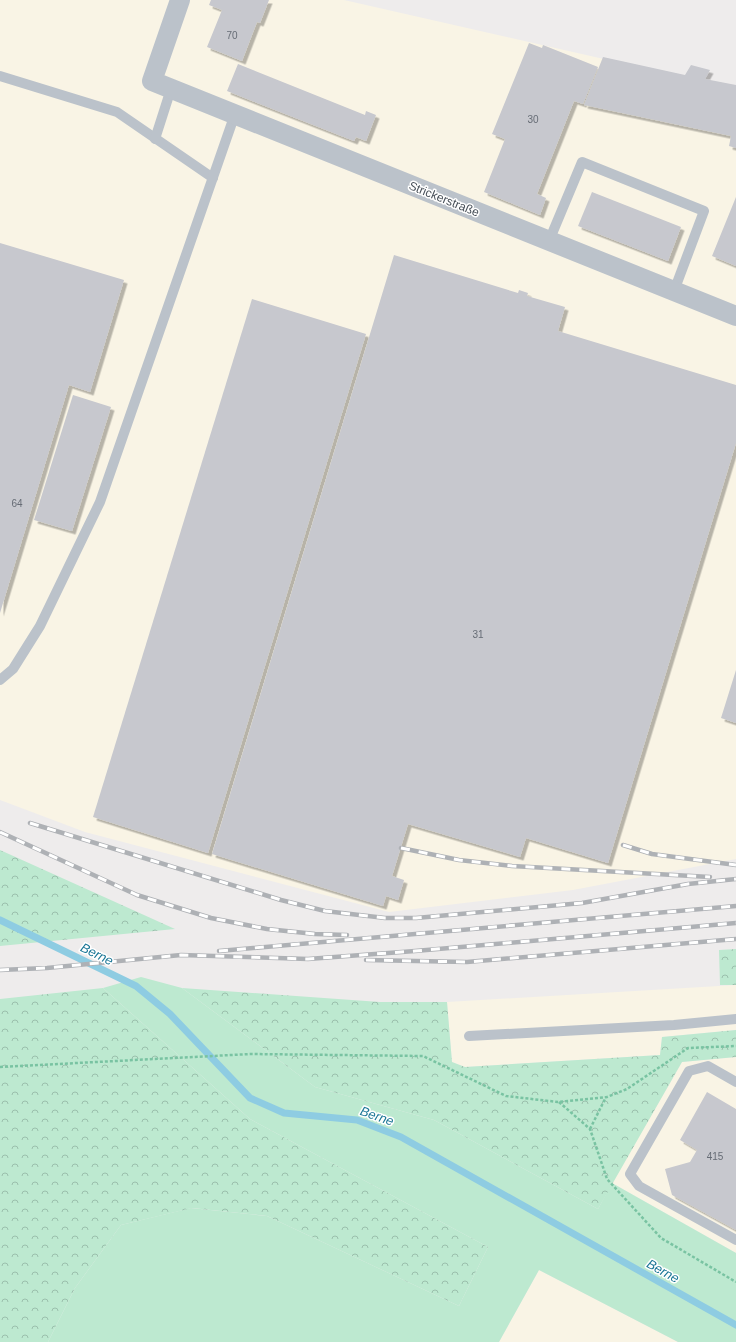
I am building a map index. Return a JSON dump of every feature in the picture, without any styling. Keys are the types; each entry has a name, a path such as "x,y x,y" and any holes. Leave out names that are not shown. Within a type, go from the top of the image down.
{"street":[{"name":"Strickerstraße","path":"180,0 152,81 736,316"}],"lane":[{"path":"0,76 116,112 213,178"},
{"path":"155,138 171,88"},
{"path":"0,680 13,669 40,626 100,502 235,114"},
{"path":"549,241 582,162 704,211 674,291"},
{"path":"469,1036 666,1025 736,1019"},
{"path":"736,1082 708,1066 688,1071 630,1174 639,1186 736,1240"}],"path":[{"path":"0,1067 251,1054 423,1056 506,1096 558,1102 607,1097 627,1089 688,1048 736,1046"},
{"path":"590,1129 607,1097"}],"shaded area":[{"path":"0,0 344,0 736,89 736,859 573,890 389,912 85,832 0,800"},
{"path":"736,985 736,1030 662,1037 660,1055 465,1067 452,1062 447,1002"},
{"path":"736,1057 736,1253 612,1183 682,1062"},
{"path":"539,1270 678,1342 499,1342"}],"green space":[{"path":"0,850 175,929 0,946"},
{"path":"736,949 736,985 720,985 719,950"},
{"path":"141,977 182,988 315,1087 434,1120 598,1209 612,1183 736,1253 736,1342 678,1342 539,1270 499,1342 48,1342 75,1288 121,1225 191,1208 267,1216 459,1306 488,1247 250,1119 103,988"},
{"path":"103,988 250,1119 488,1247 459,1306 267,1216 192,1208 121,1225 75,1288 48,1342 0,1342 0,999"},
{"path":"182,988 380,1002 447,1002 452,1062 465,1067 660,1055 662,1037 736,1030 736,1057 682,1062 598,1209 434,1120 315,1087"}],"building":[{"path":"211,0 269,0 260,23 257,22 242,61 207,47 222,10 209,5"},
{"path":"529,43 542,48 543,45 598,67 583,104 574,101 537,194 546,198 540,215 484,192 505,139 492,134"},
{"path":"603,57 685,75 691,65 710,70 705,79 736,85 736,148 729,146 731,136 584,105"},
{"path":"238,64 365,115 366,111 376,115 366,141 356,137 354,141 227,91"},
{"path":"592,192 681,227 668,261 578,226"},
{"path":"736,197 736,266 712,256"},
{"path":"0,243 124,280 90,392 69,385 0,613"},
{"path":"394,255 518,293 519,290 528,293 527,296 565,307 558,331 736,385 736,443 608,863 526,838 520,857 408,824 392,876 404,880 398,900 386,896 383,906 212,854"},
{"path":"252,299 366,334 208,853 93,817"},
{"path":"73,395 111,407 72,531 34,520"},
{"path":"736,670 736,723 721,718"},
{"path":"707,1092 736,1109 736,1230 672,1195 665,1169 690,1162 697,1150 680,1140"}],"waterway":[{"name":"Berne","path":"0,920 136,986 170,1014 250,1098 284,1113 357,1120 401,1137 736,1325"}],"railway":[{"path":"30,823 281,900 325,911 385,918 416,918 582,903 688,884 736,879"},
{"path":"0,832 137,895 211,918 267,929 315,934 347,935"},
{"path":"623,845 652,854 736,865"},
{"path":"401,848 459,860 512,866 710,877"},
{"path":"219,951 736,906"},
{"path":"0,970 47,968 181,955 308,959 736,923"},
{"path":"366,960 467,962 736,939"}]}
